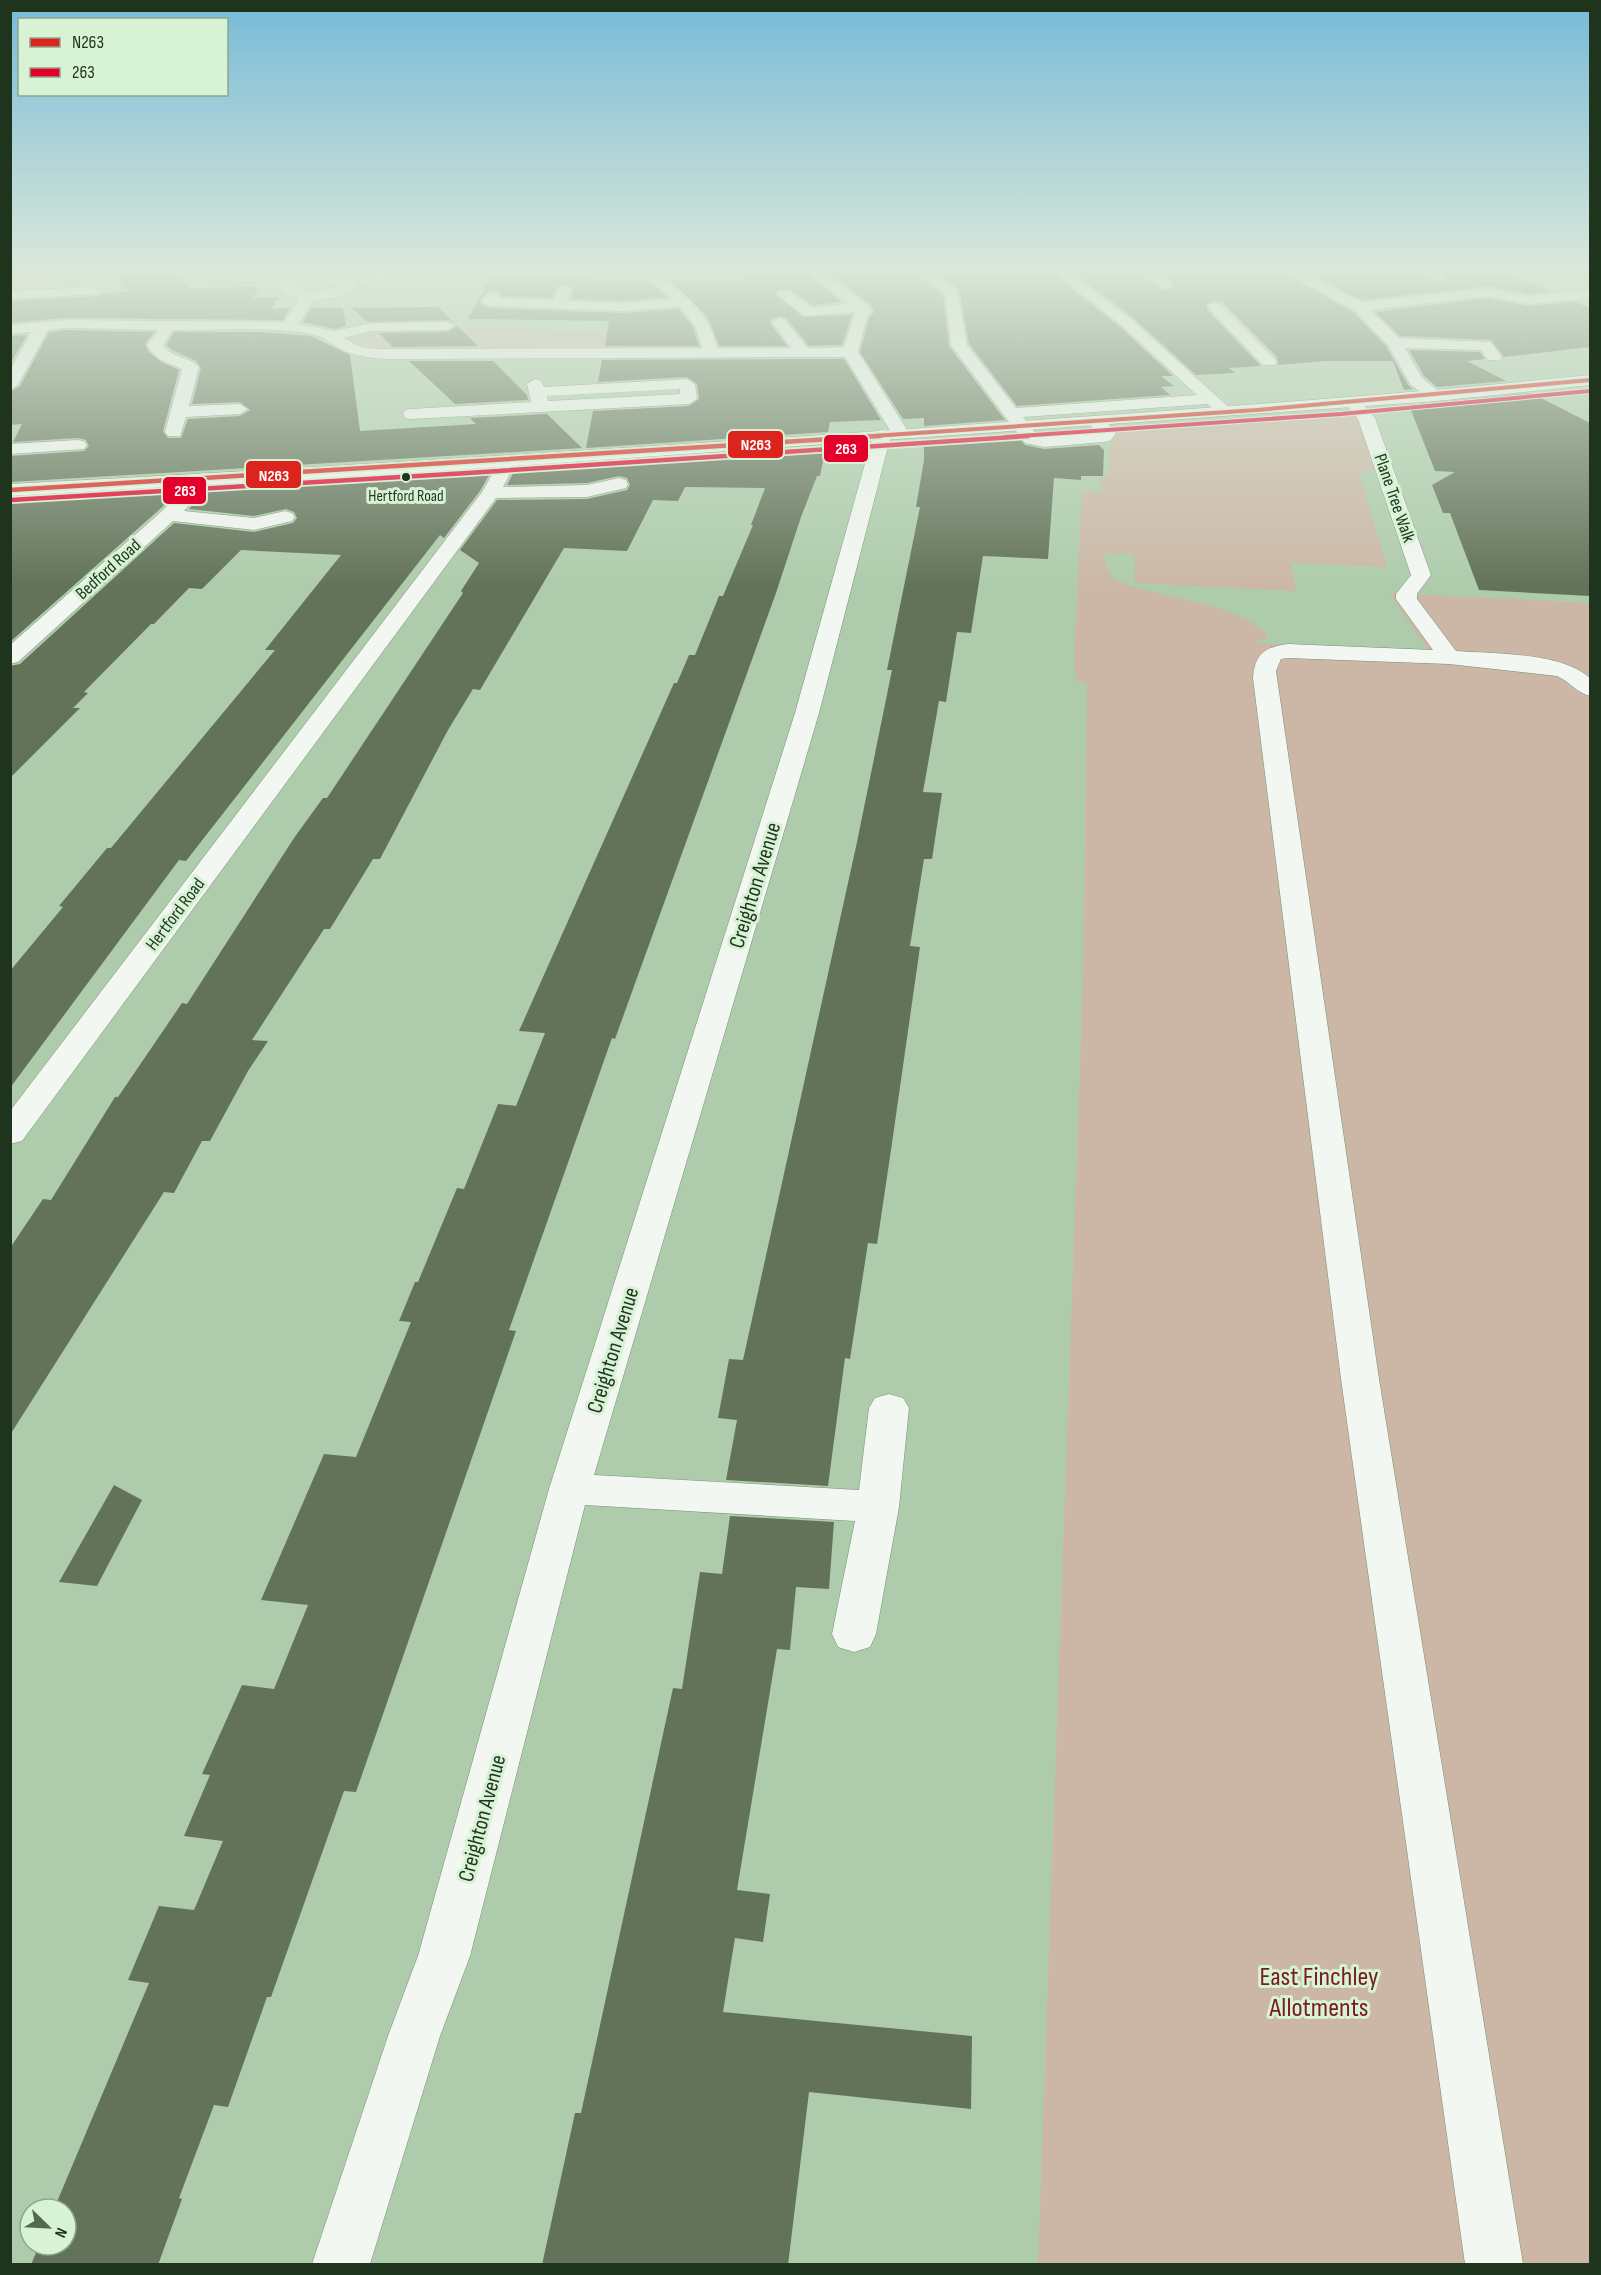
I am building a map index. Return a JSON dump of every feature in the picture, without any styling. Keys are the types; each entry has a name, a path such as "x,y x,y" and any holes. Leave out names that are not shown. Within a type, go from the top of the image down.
{"street":[{"path":"174,432 189,374"},
{"path":"533,374 539,399"},
{"path":"861,374 891,434"},
{"path":"982,374 1031,439 1044,442 1104,437 1107,434 1096,421 1353,403 1590,380"},
{"path":"1184,374 1224,411"},
{"path":"1412,374 1416,381 1437,396"},
{"path":"1170,380 1189,379"},
{"path":"411,414 539,399 687,384 689,399 539,399"},
{"path":"995,391 1017,390"},
{"path":"10,490 508,461 891,434 1209,399"},
{"name":"Plane Tree Walk","path":"1353,403 1366,418 1421,575 1406,594 1409,603 1449,657"},
{"path":"180,412 240,409"},
{"name":"Creighton Avenue","path":"341,2265 414,2036 444,1956 569,1490 891,434"},
{"path":"10,449 78,445"},
{"name":"Hertford Road","path":"10,1134 491,493 508,461"},
{"name":"Bedford Road","path":"10,657 169,515 203,479"},
{"path":"491,493 587,491 619,484"},
{"path":"169,515 254,524 285,517"},
{"path":"1494,2265 1359,1379 1270,705 1263,673 1266,662 1274,653 1288,651 1449,657 1552,667 1574,675 1590,689"},
{"path":"854,1634 878,1507 890,1408"},
{"path":"569,1490 878,1507"}],"green space":[{"name":"East Finchley Allotments","path":"1359,416 1379,471 1358,471 1387,567 1291,563 1296,591 1135,583 1134,554 1104,553 1106,567 1115,580 1232,613 1267,633 1267,638 1255,643 1429,652 1389,593 1590,603 1590,2264 1038,2264 1083,981 1087,683 1076,681 1074,659 1082,491 1101,492 1101,478 1109,476 1111,434"}],"building":[{"path":"26,374 178,374 163,431 168,438 181,438 188,419 240,416 250,410 240,402 192,404 199,374 353,374 360,431 476,424 470,418 547,414 582,448 10,482 10,456 84,451 89,446 86,440 78,438 13,442 22,424 10,425 10,392 20,386"},
{"path":"423,374 506,374 527,395 528,400 455,404"},
{"path":"599,374 853,374 881,420 830,422 828,432 586,448 593,411 689,406 699,399 697,384 687,377 598,382"},
{"path":"874,374 970,374 1005,420 924,426 924,418 903,419"},
{"path":"992,374 1171,374 1173,376 1161,376 1174,386 1161,387 1170,395 1017,406"},
{"path":"1398,374 1402,374 1413,389 1404,390"},
{"path":"1423,374 1493,374 1506,381 1437,387"},
{"path":"1531,393 1590,423 1590,596 1479,590 1450,513 1443,513 1432,485 1455,472 1435,471 1409,405"},
{"path":"1015,433 1025,445 1044,449 1099,445 1104,450 1103,476 1081,476 1081,480 1054,478 1048,559 983,556 971,633 957,632 946,702 939,701 923,792 942,793 932,859 924,859 910,946 920,947 877,1244 868,1243 850,1359 845,1358 828,1486 726,1480 737,1420 718,1418 729,1359 743,1360 857,842 892,670 887,670 920,507 916,507 924,460 924,439"},
{"path":"826,446 820,476 817,476 801,517 776,593 615,1039 612,1038 509,1330 516,1331 356,1792 344,1791 271,1997 267,1997 228,2107 214,2105 179,2198 182,2199 158,2265 31,2265 34,2257 78,2257 78,2197 59,2197 149,1983 128,1980 159,1906 194,1910 223,1841 184,1836 210,1775 202,1774 242,1685 274,1689 308,1605 261,1600 324,1454 356,1457 411,1322 399,1321 415,1282 418,1282 457,1188 464,1189 498,1104 516,1106 545,1033 519,1031 674,683 677,683 689,655 695,655 719,596 723,596 753,525 751,525 765,488 685,487 678,501 653,500 627,551 564,548 480,690 473,689 448,730 380,859 373,859 330,929 324,929 252,1040 268,1041 248,1071 210,1141 202,1141 174,1193 164,1192 10,1435 10,1248 43,1199 51,1200 115,1097 118,1097 182,1003 187,1004 294,838 323,798 327,798 463,593 461,591 479,563 460,550 497,500 587,499 627,490 630,485 627,478 619,476 587,483 507,485 516,468"},
{"path":"492,470 480,491 444,538 440,535 186,861 179,860 10,1088 10,971 63,907 59,906 107,848 111,848 275,650 265,650 341,555 241,550 202,589 189,588 154,624 151,624 84,692 88,693 73,708 80,708 10,778 10,666 20,664 174,523 254,532 293,523 297,518 294,512 286,509 254,516 189,509 208,487"},
{"path":"181,489 160,509 10,642 10,498"},
{"path":"114,1485 142,1500 97,1586 59,1582"},
{"path":"730,1516 834,1522 829,1589 796,1587 790,1650 777,1649 737,1890 770,1894 763,1942 735,1938 723,2012 972,2036 971,2109 809,2092 788,2265 542,2265 575,2113 581,2113 673,1688 682,1689 700,1572 722,1574"}],"transit line":[{"name":"N263","path":"10,490 581,456 1090,422 1340,403 1590,380"},
{"name":"263","path":"11,500 1091,432 1341,414 1590,391"}],"place":[{"name":"Hertford Road","path":"406,477"}]}
